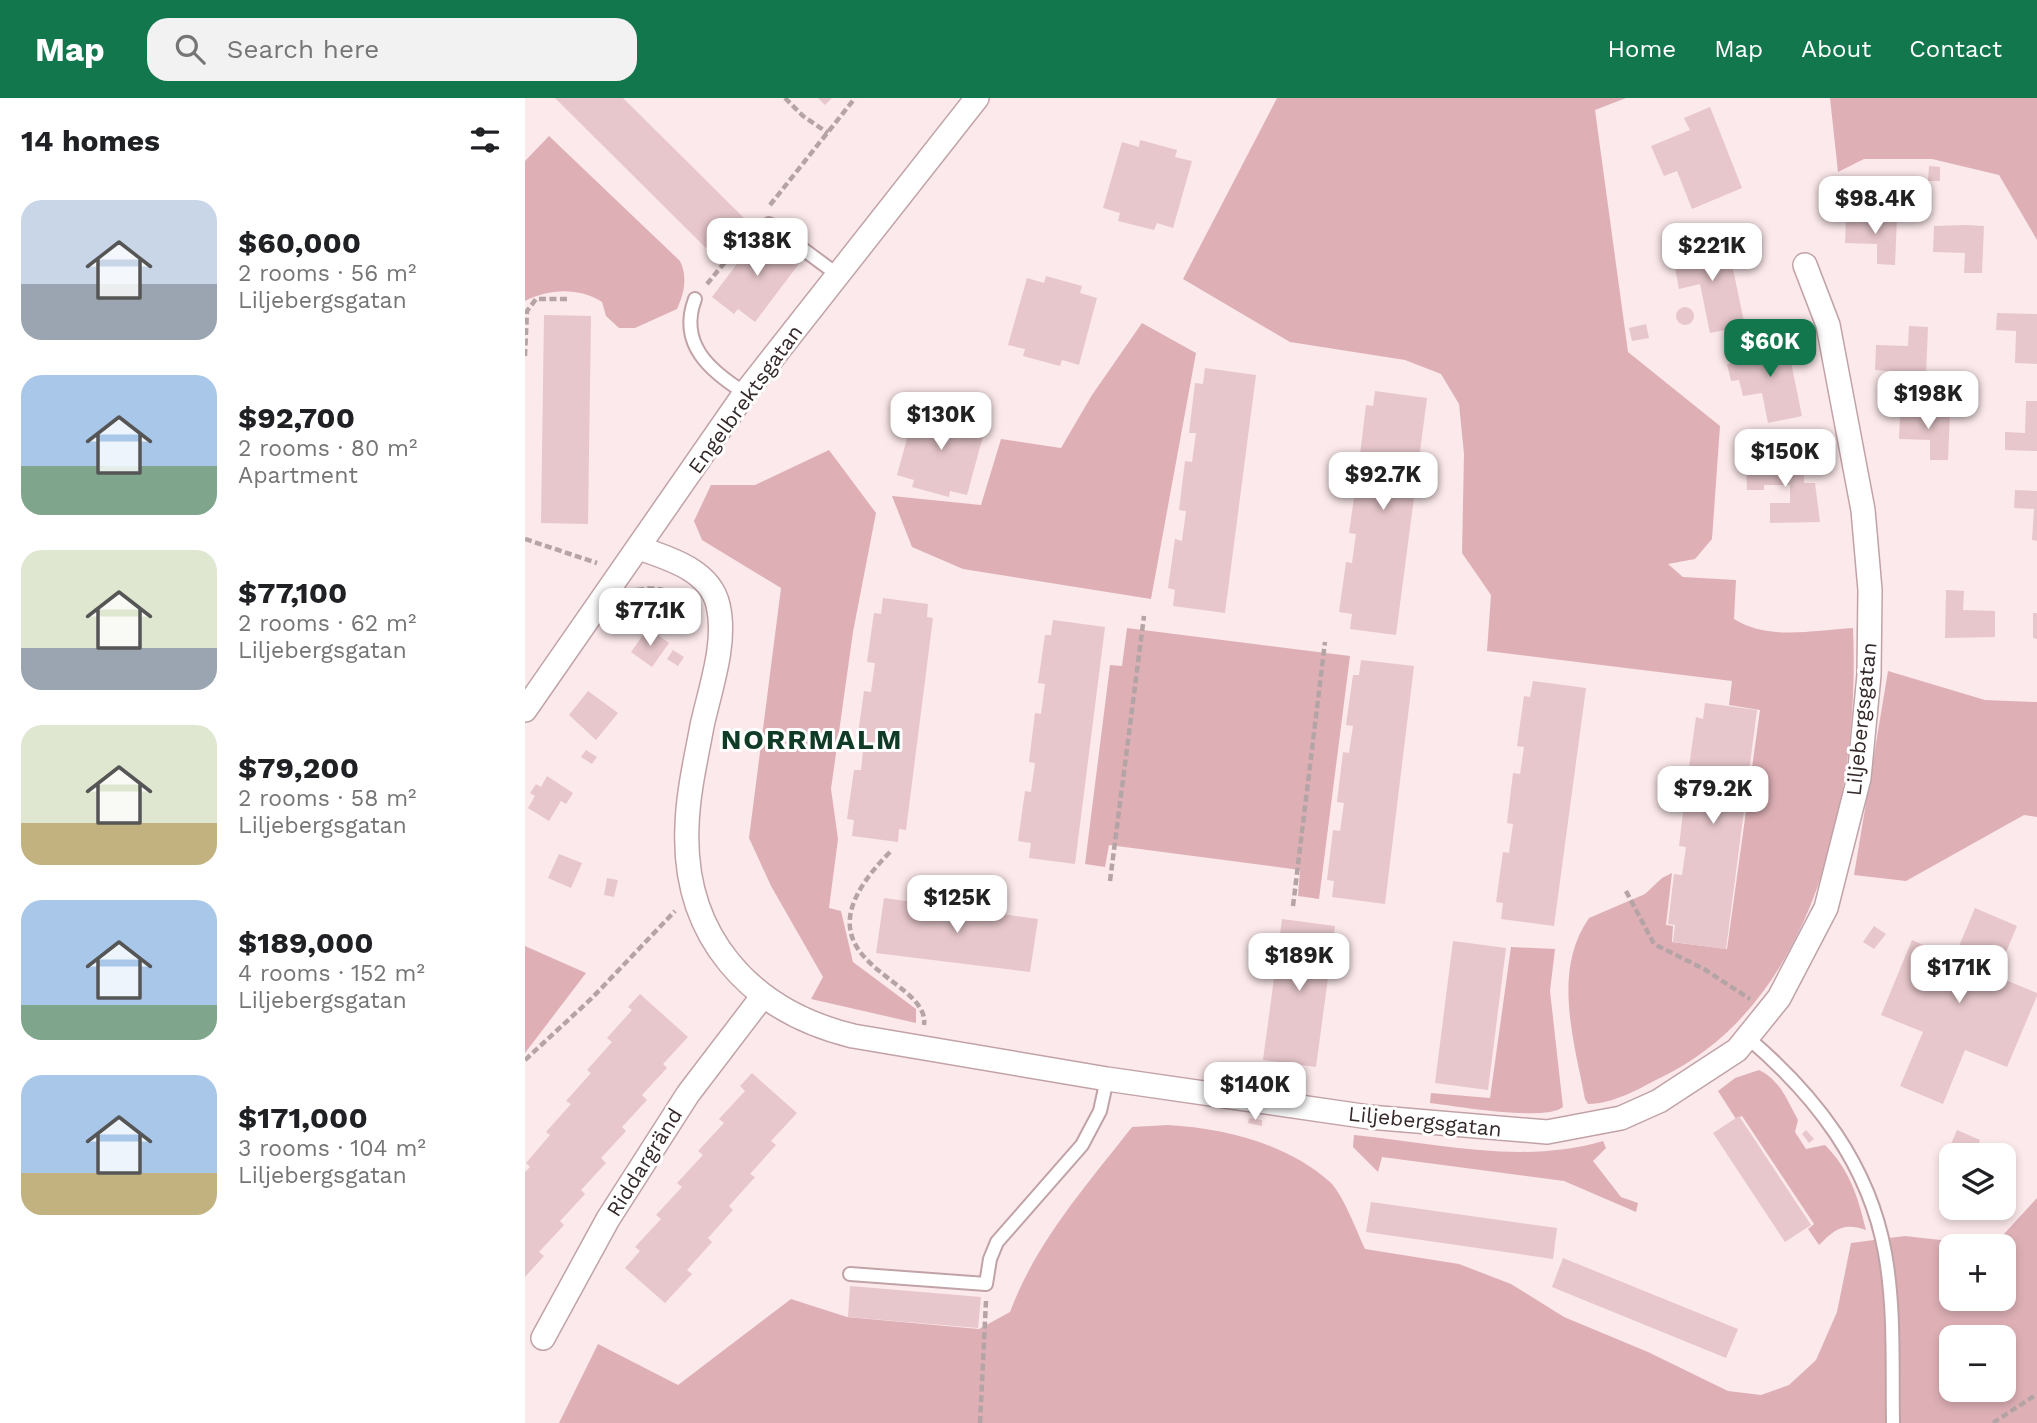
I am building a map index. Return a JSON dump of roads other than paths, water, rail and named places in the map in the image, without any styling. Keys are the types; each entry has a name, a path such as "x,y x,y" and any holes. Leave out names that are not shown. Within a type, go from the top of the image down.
{"street":[{"name":"Engelbrektsgatan","path":"525,710 745,393 977,98"},
{"name":"Liljebergsgatan","path":"639,548 681,563 704,580 718,604 720,640 689,791 686,829 689,866 695,903 716,945 743,979 762,997 822,1028 1107,1079 1369,1116 1547,1132 1621,1118 1659,1101 1737,1050 1779,998 1826,908 1859,778 1870,675 1870,590 1863,510 1828,325 1805,265"},
{"name":"Riddargränd","path":"543,1338 608,1219 688,1094 762,997"}],"lane":[{"path":"766,220 838,275"},
{"path":"695,299 689,322 694,343 712,369 745,393"},
{"path":"1748,1038 1786,1070 1835,1129 1861,1172 1885,1252 1891,1308 1893,1423"},
{"path":"850,1274 986,1284 990,1259 997,1242 1082,1145 1100,1111 1107,1079"}],"district":[{"name":"NORRMALM","path":"812,739"}]}
